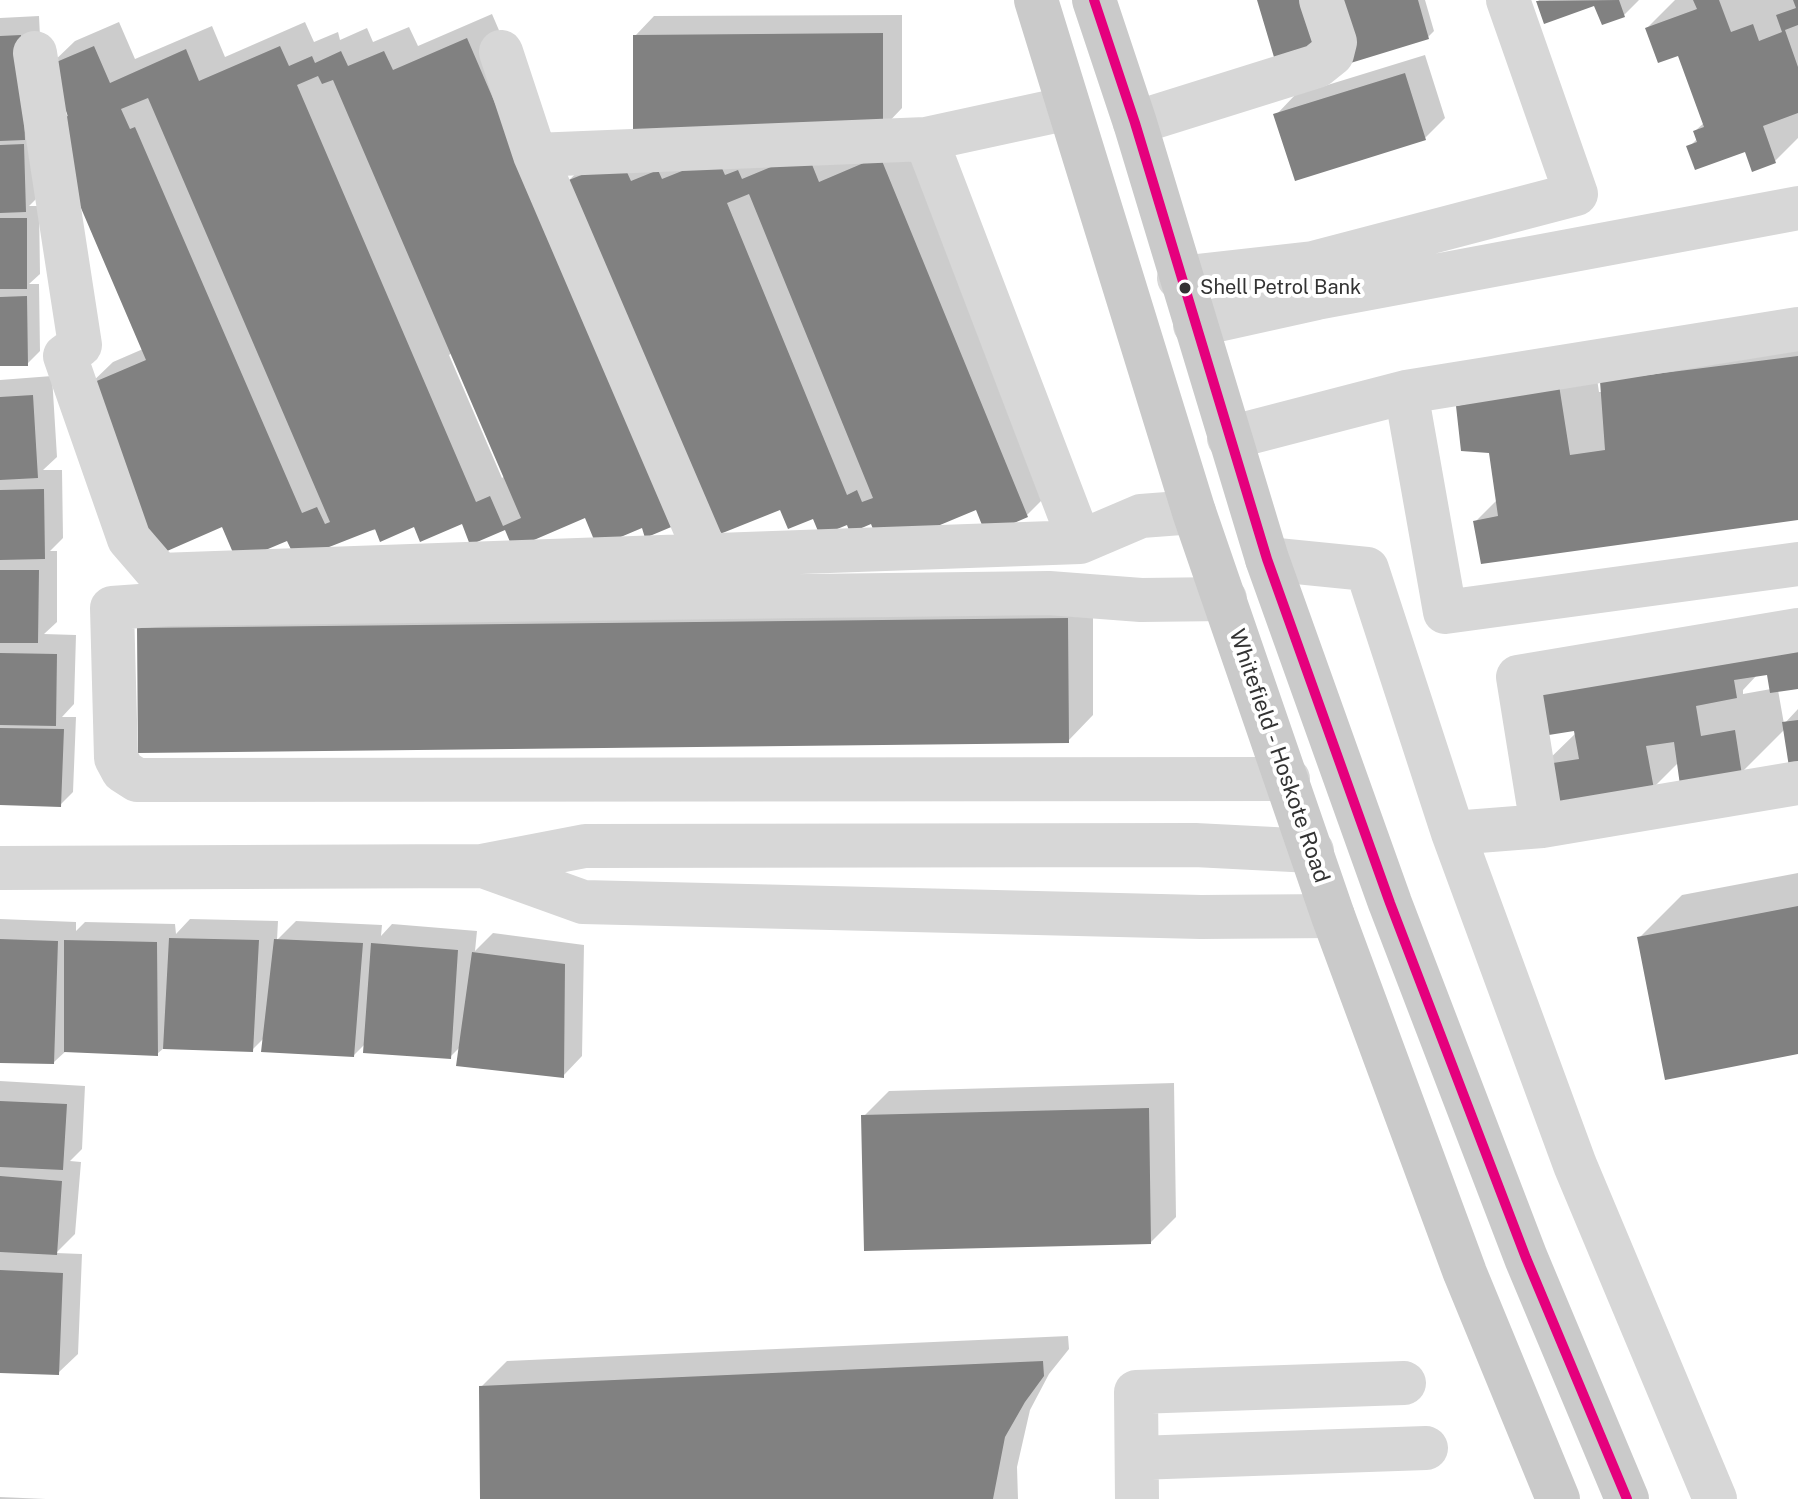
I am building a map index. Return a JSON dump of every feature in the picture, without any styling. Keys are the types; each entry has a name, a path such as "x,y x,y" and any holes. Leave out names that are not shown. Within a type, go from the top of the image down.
{"main road":[{"name":"Whitefield - Hoskote Road","path":"1036,0 1194,512 1333,916 1465,1273 1554,1488"},
{"path":"1094,0 1135,123 1179,278 1267,559 1395,918 1526,1258 1627,1499"},
{"path":"1554,1488 1606,1451"}],"street":[{"path":"1135,123 1317,66 1332,54 1335,42 1321,0"},
{"path":"1179,278 1313,263 1576,194 1508,0"},
{"path":"501,52 535,155 707,556"},
{"path":"35,53 80,345 65,356 129,539 160,575 1080,542 1141,516 1194,512"},
{"path":"535,155 926,139 1069,108"},
{"path":"926,139 1080,542"},
{"path":"1195,325 1317,298 1798,208"},
{"path":"1229,438 1406,392 1798,329"},
{"path":"1406,392 1445,612 1798,564"},
{"path":"1267,559 1367,569 1450,820 1575,1165 1715,1499"},
{"path":"1225,599 1141,600 1049,593 168,604 112,608 116,758 123,771 137,780 1288,779"},
{"path":"1540,809 1518,677 1798,630"},
{"path":"1450,820 1798,783"},
{"path":"0,868 481,866 585,846 1195,845 1312,851"},
{"path":"481,866 583,902 1201,917 1333,916"},
{"path":"1404,1383 1136,1392 1137,1479 1426,1448"}],"building":[{"path":"1257,0 1418,0 1429,39 1282,84"},
{"path":"1619,0 1625,17 1602,25 1594,6 1544,24 1536,1"},
{"path":"1693,0 1719,0 1731,32 1753,24 1759,41 1782,32 1776,15 1796,8 1793,0 1798,0 1798,25 1785,30 1798,67 1798,113 1763,126 1776,163 1752,172 1745,152 1695,170 1686,146 1697,142 1693,131 1704,127 1678,56 1658,63 1645,28 1697,9"},
{"path":"883,33 883,130 633,132 633,35"},
{"path":"21,35 25,140 0,141 0,36"},
{"path":"467,38 676,525 645,538 642,528 597,547 585,518 513,549 505,530 470,545 462,524 420,542 414,527 380,542 375,529 296,560 287,541 237,562 222,527 158,555 85,386 146,360 57,152 58,120 68,116 47,66 94,46 110,83 186,49 199,81 280,46 289,66 312,56 315,63 341,51 348,66 384,51 393,70","holes":["318,76 322,84 333,80 521,518 503,526 490,496 476,502 297,85","148,98 330,522 325,524 317,507 302,513 135,127 130,129 121,109"]},
{"path":"1405,73 1426,140 1295,181 1273,114"},
{"path":"24,144 26,212 0,213 0,145"},
{"path":"807,152 819,182 880,156 1028,517 986,535 976,510 892,545 879,544 871,524 850,533 847,525 820,536 813,519 788,529 780,510 710,538 564,182 621,159 631,181 658,170 662,179 717,157 725,175 738,170 742,179","holes":["749,194 873,498 862,502 857,490 847,495 727,203"]},
{"path":"0,218 27,218 27,289 0,289"},
{"path":"27,296 28,366 0,366 0,297"},
{"path":"1798,356 1798,520 1481,564 1473,521 1498,516 1489,453 1461,451 1456,406 1559,385 1570,455 1605,450 1600,381"},
{"path":"33,395 38,478 0,480 0,397"},
{"path":"44,489 45,559 0,560 0,490"},
{"path":"0,570 39,570 38,643 0,643"},
{"path":"1068,618 1069,743 138,753 137,628"},
{"path":"1798,646 1798,689 1770,693 1767,675 1734,680 1737,698 1696,706 1701,736 1735,730 1742,775 1680,785 1674,742 1646,746 1654,789 1547,807 1540,765 1579,759 1574,731 1536,737 1528,690"},
{"path":"0,653 57,654 56,726 0,725"},
{"path":"1798,720 1798,766 1789,767 1782,722"},
{"path":"0,728 64,729 61,807 0,805"},
{"path":"1798,906 1798,1054 1665,1080 1637,937"},
{"path":"169,938 259,940 253,1052 163,1049"},
{"path":"0,939 58,941 54,1064 0,1063"},
{"path":"274,939 363,943 354,1057 261,1052"},
{"path":"64,940 157,942 158,1056 64,1052"},
{"path":"371,943 458,950 451,1059 363,1053"},
{"path":"472,952 565,964 564,1078 456,1066"},
{"path":"0,1101 67,1104 63,1170 0,1167"},
{"path":"1149,1108 1151,1244 864,1251 861,1115"},
{"path":"0,1176 62,1181 57,1255 0,1252"},
{"path":"0,1270 63,1273 59,1375 0,1373"},
{"path":"1043,1361 1044,1376 1005,1437 993,1499 480,1499 479,1386"}],"transit line":[{"path":"1094,0 1135,123 1267,559 1390,903 1526,1258 1627,1499"}],"place":[{"name":"Shell Petrol Bank","path":"1185,288"}]}
